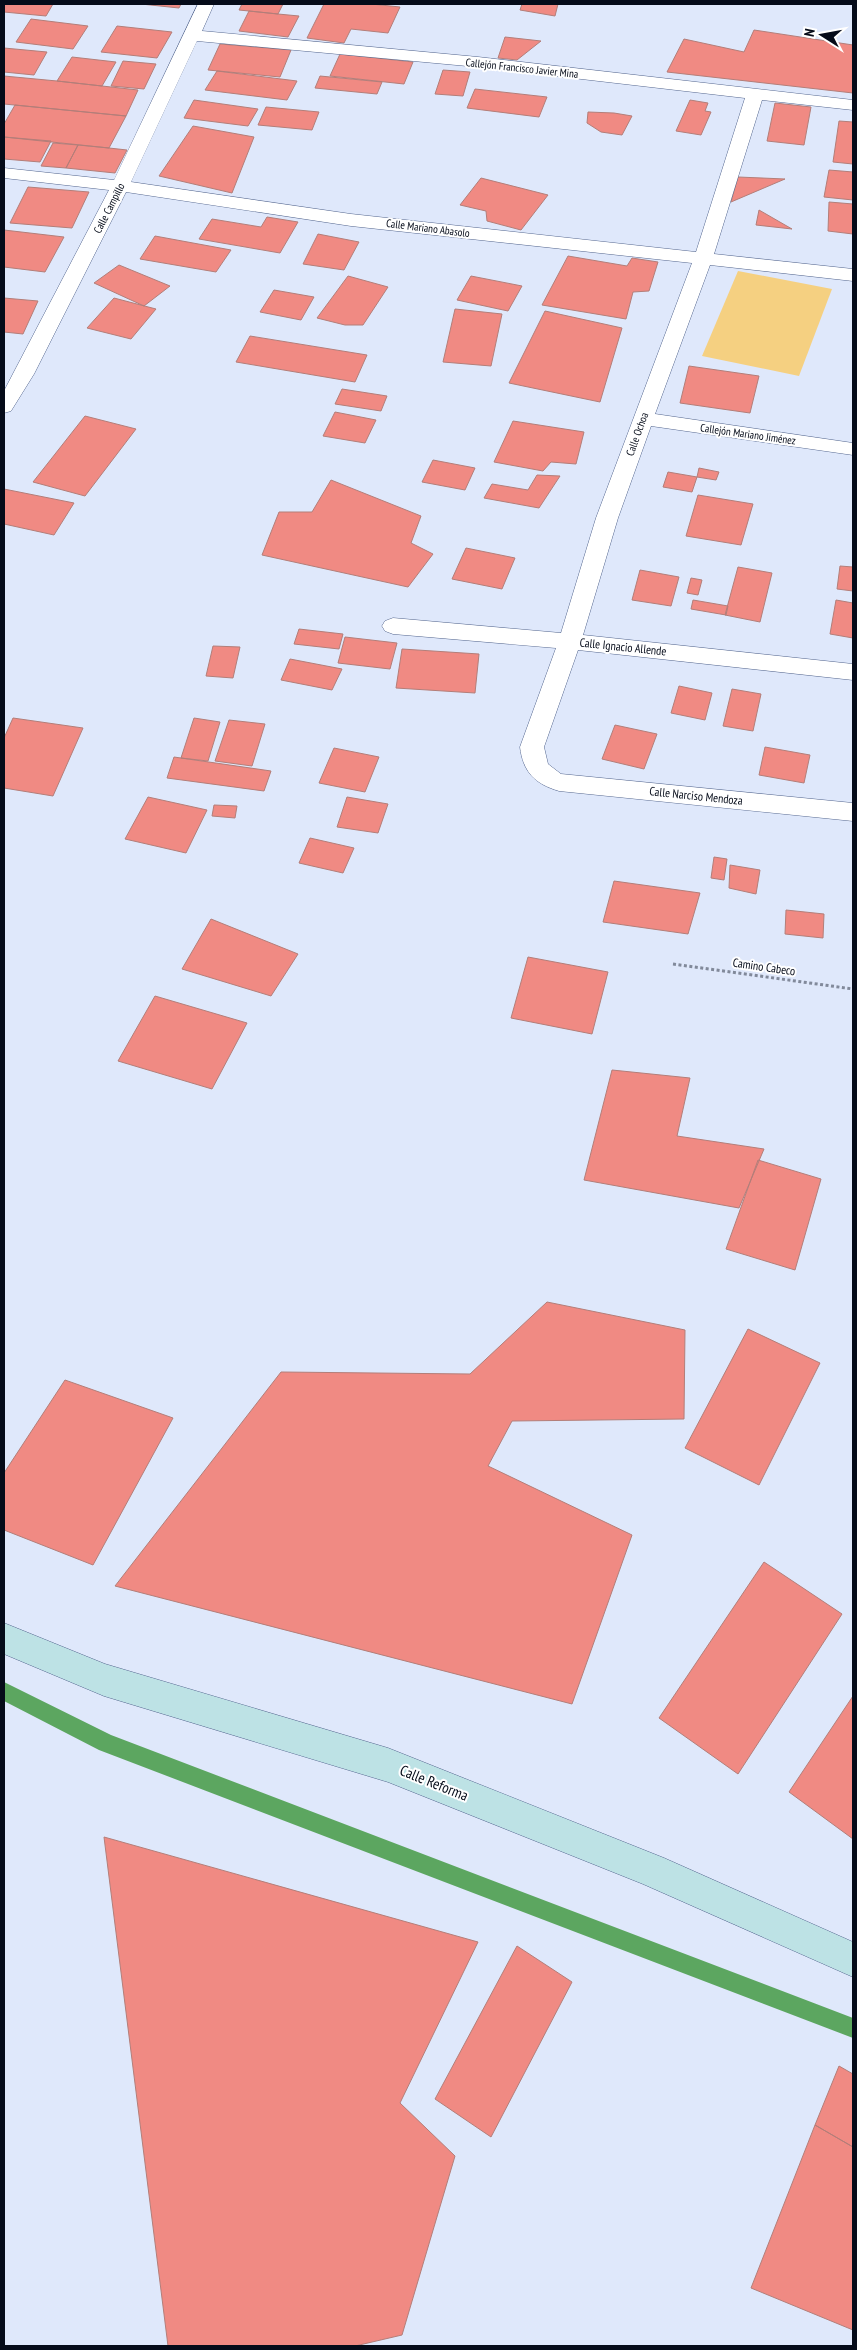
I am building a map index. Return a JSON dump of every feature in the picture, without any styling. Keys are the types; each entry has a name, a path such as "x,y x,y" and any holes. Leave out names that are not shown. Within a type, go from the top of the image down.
{"street":[{"name":"Calle Campillo","path":"4,407 24,374 120,186 206,4"},
{"name":"Callejón Francisco Javier Mina","path":"190,35 478,62 853,105"},
{"name":"Calle Ochoa","path":"541,775 536,767 532,747 570,641 607,518 703,258 755,94"},
{"name":"Calle Mariano Abasolo","path":"4,173 120,186 351,220 853,275"},
{"path":"4,371 24,374"},
{"name":"Callejón Mariano Jiménez","path":"643,419 853,449"},
{"name":"Calle Ignacio Allende","path":"393,626 570,641 853,672"},
{"name":"Calle Narciso Mendoza","path":"541,775 559,782 573,784 853,812"},
{"name":"Calle Reforma","path":"4,1638 104,1680 388,1765 652,1870 853,1960"}],"path":[{"name":"Camino Cabeco","path":"673,964 853,989"}],"shaded area":[{"path":"738,271 832,289 799,376 702,356"}],"building":[{"path":"4,4 53,4 46,16 4,12"},
{"path":"141,4 181,4 179,8"},
{"path":"242,4 283,4 278,14 239,10"},
{"path":"324,4 371,4 400,7 388,33 351,29 344,43 307,38"},
{"path":"522,4 558,4 555,16 520,10"},
{"path":"249,11 299,16 288,37 239,31"},
{"path":"31,19 88,26 73,49 16,42"},
{"path":"117,26 172,32 157,58 101,52"},
{"path":"754,30 853,45 853,93 667,72 684,39 744,52"},
{"path":"505,37 541,41 517,60 498,58"},
{"path":"220,44 291,50 280,77 208,70"},
{"path":"4,48 47,52 34,75 4,72"},
{"path":"340,54 413,62 404,84 330,76"},
{"path":"72,57 116,62 102,86 57,81"},
{"path":"123,61 156,64 144,89 111,86"},
{"path":"443,70 470,72 463,96 435,94"},
{"path":"217,71 297,81 287,100 205,90"},
{"path":"4,76 138,90 126,116 4,104"},
{"path":"320,76 382,82 377,94 315,88"},
{"path":"475,89 547,97 539,117 467,108"},
{"path":"194,100 258,109 248,126 184,118"},
{"path":"690,100 708,103 705,111 711,112 701,135 676,131"},
{"path":"775,103 811,107 804,145 767,141"},
{"path":"15,105 126,116 109,148 4,137 4,124"},
{"path":"266,107 319,112 312,130 258,125"},
{"path":"588,112 632,116 622,135 601,132 587,123"},
{"path":"839,121 853,122 853,164 833,162"},
{"path":"193,126 254,137 232,193 159,176"},
{"path":"4,137 51,141 40,162 4,159"},
{"path":"53,143 78,145 66,168 41,166"},
{"path":"78,145 127,150 115,173 66,168"},
{"path":"829,170 853,172 853,200 824,197"},
{"path":"738,177 785,179 731,202"},
{"path":"481,178 548,195 521,230 487,221 486,211 460,205"},
{"path":"28,187 89,192 72,228 10,223"},
{"path":"829,202 853,204 853,234 828,231"},
{"path":"759,210 792,229 756,225"},
{"path":"267,217 298,222 280,253 199,239 212,219 261,227"},
{"path":"4,230 64,237 45,272 4,267"},
{"path":"318,234 359,242 344,270 303,264"},
{"path":"155,236 231,250 216,272 140,259"},
{"path":"568,256 627,266 632,258 658,262 649,291 633,292 626,319 542,305"},
{"path":"119,265 170,286 144,306 94,283"},
{"path":"348,276 388,287 363,325 345,325 317,318"},
{"path":"471,276 522,286 508,311 457,300"},
{"path":"274,290 314,297 301,320 260,312"},
{"path":"4,298 38,301 23,334 4,332"},
{"path":"114,298 156,309 131,339 87,328"},
{"path":"455,309 502,314 491,366 443,362"},
{"path":"545,311 622,328 600,402 509,383"},
{"path":"250,336 367,355 355,382 236,362"},
{"path":"689,366 759,376 750,413 680,403"},
{"path":"342,389 387,396 381,411 335,404"},
{"path":"335,412 376,420 365,443 323,436"},
{"path":"85,416 136,429 85,496 33,482"},
{"path":"513,421 584,432 576,464 551,462 543,471 494,462"},
{"path":"433,460 475,468 465,490 422,482"},
{"path":"699,468 719,472 716,480 697,477"},
{"path":"668,472 697,477 692,492 663,487"},
{"path":"537,475 560,476 539,508 484,498 492,484 528,490"},
{"path":"331,480 421,516 411,543 433,554 408,587 262,555 279,512 312,512"},
{"path":"4,489 74,503 54,535 4,524"},
{"path":"698,495 753,504 741,545 686,536"},
{"path":"466,548 515,558 502,589 452,579"},
{"path":"840,566 853,567 853,591 837,589"},
{"path":"738,567 772,573 760,622 725,615"},
{"path":"640,570 679,577 671,606 632,600"},
{"path":"691,578 702,580 698,595 687,593"},
{"path":"693,600 728,606 726,615 691,609"},
{"path":"836,600 853,603 853,638 830,634"},
{"path":"299,629 343,634 339,649 294,644"},
{"path":"345,637 397,643 390,669 338,663"},
{"path":"213,646 240,647 233,678 206,676"},
{"path":"402,649 479,654 475,693 396,688"},
{"path":"290,659 342,669 332,690 281,680"},
{"path":"679,686 712,693 705,720 671,713"},
{"path":"732,689 761,694 753,731 723,726"},
{"path":"13,718 83,728 53,796 4,788 4,738"},
{"path":"194,718 220,722 208,761 181,758"},
{"path":"229,720 265,724 252,766 215,761"},
{"path":"615,725 657,734 644,769 602,759"},
{"path":"765,747 810,755 804,783 759,775"},
{"path":"334,748 379,757 365,792 319,783"},
{"path":"174,757 271,771 264,791 167,778"},
{"path":"148,797 207,810 186,853 125,839"},
{"path":"347,797 388,804 378,833 337,827"},
{"path":"214,805 237,806 235,818 212,816"},
{"path":"310,838 354,848 343,873 299,863"},
{"path":"714,857 727,859 724,880 711,878"},
{"path":"730,865 760,870 756,894 729,888"},
{"path":"614,881 700,893 688,934 603,922"},
{"path":"786,910 824,914 823,938 785,934"},
{"path":"211,919 298,954 271,996 182,969"},
{"path":"528,957 608,972 592,1034 511,1018"},
{"path":"155,996 247,1023 212,1089 118,1061"},
{"path":"612,1070 690,1078 677,1136 764,1149 739,1208 584,1180"},
{"path":"758,1160 821,1179 795,1270 726,1249"},
{"path":"547,1302 685,1330 684,1419 512,1421 488,1466 632,1535 572,1704 115,1586 281,1372 470,1374"},
{"path":"748,1329 820,1363 759,1485 685,1448"},
{"path":"65,1380 173,1418 93,1565 4,1530 4,1473"},
{"path":"764,1562 842,1614 738,1774 659,1718"},
{"path":"853,1696 853,1839 789,1792"},
{"path":"104,1837 478,1942 400,2103 455,2156 402,2335 355,2346 168,2346"},
{"path":"517,1946 572,1982 491,2137 435,2099"},
{"path":"839,2066 853,2074 853,2147 815,2125"},
{"path":"815,2125 853,2147 853,2330 751,2288"}],"waterway":[{"path":"4,1691 106,1743 853,2028"}]}
